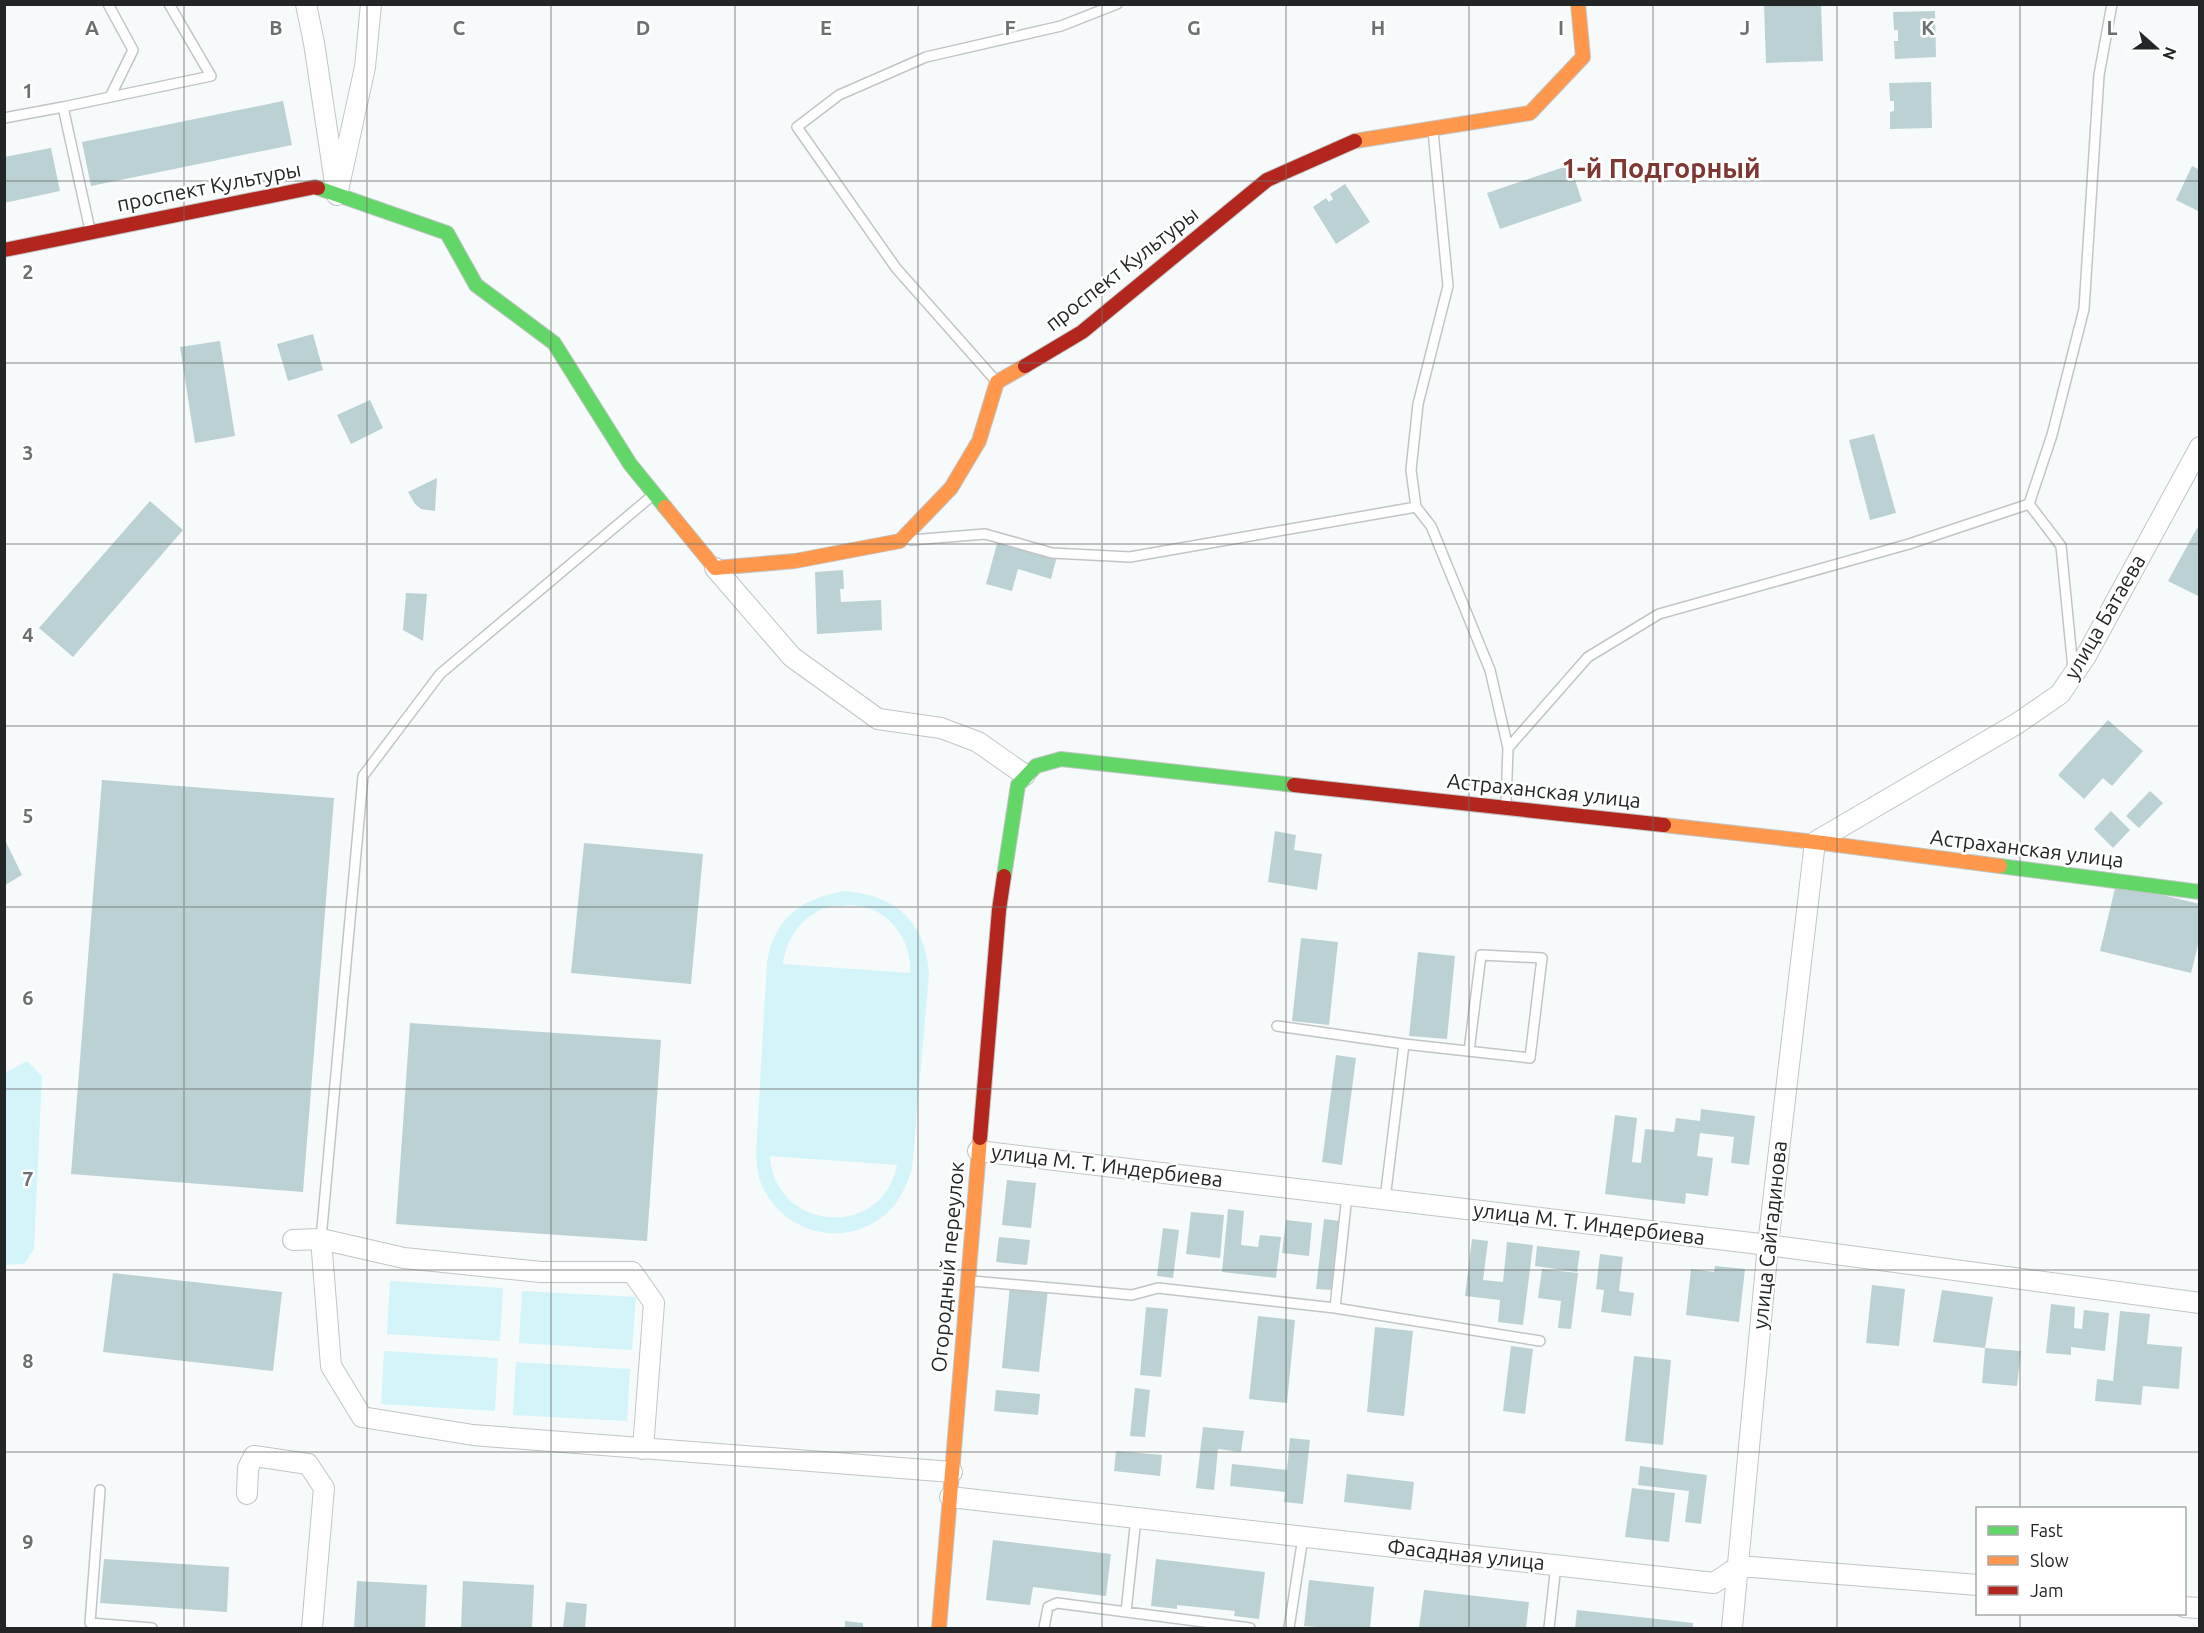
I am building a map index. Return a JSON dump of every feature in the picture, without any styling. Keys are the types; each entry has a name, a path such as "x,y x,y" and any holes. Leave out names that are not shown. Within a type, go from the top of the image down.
{"street":[{"path":"306,4 337,195"},
{"path":"337,195 365,67 371,4"},
{"name":"проспект Культуры","path":"997,382 1082,332 1267,180 1359,140 1530,113 1583,57 1578,4"},
{"name":"проспект Культуры","path":"4,250 315,187 447,233 476,285 554,343 630,464 716,568"},
{"path":"716,568 795,561 900,541 951,488 979,441 997,382"},
{"name":"улица Батаева","path":"1815,842 2018,723 2060,694 2086,656 2199,447"},
{"path":"716,568 792,657 878,719 941,728 978,742 1025,775"},
{"name":"Астраханская улица","path":"1025,775 1047,761 1060,759 1815,842 2199,892"},
{"name":"Огородный переулок","path":"939,1629 999,910 1018,785 1025,775"},
{"name":"улица Сайгадинова","path":"1732,1629 1768,1245 1815,842"},
{"name":"улица М. Т. Индербиева","path":"978,1151 1768,1245 2199,1303"},
{"path":"321,1239 331,1366 362,1417 473,1435 952,1472"},
{"path":"293,1240 321,1239 404,1258 540,1272 632,1272 654,1303 643,1449"},
{"path":"247,1494 248,1468 254,1456 308,1464 324,1488 312,1629"},
{"name":"Фасадная улица","path":"950,1497 1714,1583 1739,1566"},
{"path":"1739,1566 1976,1585"}],"lane":[{"path":"108,4 133,50 110,97"},
{"path":"4,118 211,76 169,4"},
{"path":"997,382 896,268 797,127 839,94 926,57 1061,26 1117,4"},
{"path":"2029,504 2052,435 2084,309 2099,75 2112,4"},
{"path":"63,107 91,232"},
{"path":"1433,127 1448,286 1418,404 1411,470 1416,507 1431,526 1490,670 1508,748 1505,807"},
{"path":"321,1239 363,776 440,674 655,494"},
{"path":"2029,504 2061,546 2073,675"},
{"path":"1508,748 1588,657 1659,614 1909,544 2029,504"},
{"path":"900,541 985,534 1052,553 1130,557 1416,507"},
{"path":"1277,1026 1404,1044 1469,1052 1530,1058 1542,958 1481,955 1469,1052"},
{"path":"1385,1199 1404,1044"},
{"path":"1335,1308 1347,1195"},
{"path":"967,1281 1132,1295 1158,1288 1335,1308 1540,1341"},
{"path":"100,1490 90,1623 152,1629"},
{"path":"1125,1612 1136,1518"},
{"path":"1289,1629 1303,1537"},
{"path":"1549,1629 1556,1565"},
{"path":"1044,1629 1046,1611 1052,1604 1250,1629"}],"shaded area":[{"path":"844,891 878,898 893,905 904,914 922,939 929,974 912,1168 908,1180 900,1197 888,1212 871,1224 853,1231 835,1233 816,1231 783,1214 770,1199 760,1181 756,1154 767,962 771,946 776,933 792,913 815,899","holes":["850,905 869,908 894,926 905,943 910,973 783,964 787,947 800,925 822,909","770,1156 897,1165 887,1190 872,1206 852,1215 830,1217 808,1212 790,1200 776,1182"]},
{"path":"27,1061 42,1076 34,1249 24,1264 5,1265 5,1073"},
{"path":"390,1281 503,1288 500,1341 387,1334"},
{"path":"522,1291 636,1297 632,1350 519,1343"},
{"path":"384,1351 498,1358 495,1411 381,1404"},
{"path":"516,1362 630,1369 627,1421 513,1415"}],"building":[{"path":"1764,4 1821,4 1823,61 1766,63"},
{"path":"1935,11 1936,57 1895,59 1894,41 1898,41 1898,30 1894,30 1893,12"},
{"path":"1931,82 1932,128 1890,129 1890,112 1894,111 1894,101 1890,101 1889,83"},
{"path":"283,101 292,145 91,186 82,142"},
{"path":"51,148 60,191 4,203 4,157"},
{"path":"1570,165 1582,201 1500,229 1487,193"},
{"path":"2192,166 2200,170 2200,212 2176,200"},
{"path":"1345,184 1370,222 1336,244 1313,207 1326,198 1329,202 1333,199 1330,194"},
{"path":"313,334 323,370 288,381 277,344"},
{"path":"220,341 235,436 195,443 180,347"},
{"path":"370,400 383,428 351,444 337,415"},
{"path":"1874,434 1896,513 1870,520 1849,440"},
{"path":"437,478 435,511 421,509 408,492"},
{"path":"150,501 183,530 73,657 39,628"},
{"path":"2197,528 2200,530 2200,597 2168,581"},
{"path":"998,540 1057,556 1051,579 1018,569 1012,591 986,584"},
{"path":"843,570 844,589 840,589 841,602 881,600 882,630 817,634 815,572"},
{"path":"406,593 427,594 423,641 403,630"},
{"path":"2108,720 2143,751 2112,786 2103,778 2084,799 2058,775"},
{"path":"102,780 334,798 303,1192 71,1174"},
{"path":"2150,791 2163,803 2139,828 2126,816"},
{"path":"2111,811 2130,830 2113,848 2094,829"},
{"path":"1275,831 1296,835 1294,850 1322,854 1317,890 1268,882"},
{"path":"5,840 22,875 5,885"},
{"path":"584,843 703,854 691,984 571,973"},
{"path":"2116,884 2200,904 2200,937 2191,973 2100,951"},
{"path":"1301,938 1338,942 1329,1025 1292,1021"},
{"path":"1418,952 1455,956 1447,1039 1409,1036"},
{"path":"410,1023 661,1040 647,1241 396,1224"},
{"path":"1336,1055 1356,1058 1342,1165 1322,1162"},
{"path":"1701,1109 1755,1116 1749,1165 1731,1163 1734,1137 1700,1133 1697,1156 1713,1158 1708,1196 1686,1193 1685,1204 1605,1194 1615,1115 1637,1118 1632,1162 1641,1163 1645,1129 1674,1132 1676,1118 1700,1121"},
{"path":"1007,1180 1036,1183 1031,1228 1002,1225"},
{"path":"1228,1209 1244,1211 1241,1245 1258,1247 1260,1235 1281,1237 1276,1278 1222,1272"},
{"path":"1191,1212 1224,1215 1220,1258 1186,1254"},
{"path":"1324,1219 1340,1221 1332,1290 1316,1289"},
{"path":"1286,1220 1312,1223 1309,1256 1282,1253"},
{"path":"1163,1228 1179,1230 1173,1278 1157,1276"},
{"path":"999,1237 1030,1240 1027,1265 996,1262"},
{"path":"1472,1239 1488,1241 1483,1280 1503,1282 1507,1242 1533,1245 1523,1325 1498,1322 1500,1300 1465,1296"},
{"path":"1537,1246 1580,1251 1577,1272 1535,1266"},
{"path":"1600,1254 1623,1257 1619,1291 1634,1293 1631,1316 1601,1312 1604,1290 1596,1289"},
{"path":"1715,1266 1745,1269 1739,1322 1686,1315 1691,1269 1714,1272"},
{"path":"1542,1269 1578,1273 1571,1329 1558,1328 1561,1301 1538,1298"},
{"path":"113,1273 282,1292 273,1371 103,1352"},
{"path":"1010,1285 1048,1289 1039,1372 1002,1368"},
{"path":"1872,1285 1905,1289 1899,1346 1866,1343"},
{"path":"1942,1290 1993,1297 1985,1348 1933,1342"},
{"path":"2051,1304 2075,1307 2074,1328 2082,1329 2084,1310 2109,1313 2105,1351 2071,1347 2071,1355 2046,1353"},
{"path":"1146,1307 1168,1309 1161,1377 1140,1375"},
{"path":"2120,1311 2150,1314 2147,1344 2182,1347 2179,1389 2143,1386 2141,1405 2095,1401 2097,1379 2113,1381"},
{"path":"1258,1316 1295,1320 1287,1403 1249,1399"},
{"path":"1375,1327 1413,1331 1404,1416 1367,1412"},
{"path":"1511,1346 1533,1349 1525,1414 1503,1411"},
{"path":"1985,1348 2021,1351 2017,1386 1982,1383"},
{"path":"1634,1356 1671,1360 1663,1445 1625,1441"},
{"path":"1135,1388 1150,1390 1145,1437 1130,1436"},
{"path":"996,1390 1040,1394 1038,1415 994,1411"},
{"path":"1203,1427 1244,1431 1241,1452 1218,1449 1214,1490 1196,1488"},
{"path":"1290,1438 1310,1440 1303,1504 1284,1502 1285,1492 1230,1486 1232,1464 1287,1470"},
{"path":"1116,1451 1162,1455 1160,1476 1114,1471"},
{"path":"1640,1466 1707,1475 1701,1524 1685,1522 1689,1491 1638,1485"},
{"path":"1347,1474 1414,1482 1411,1510 1344,1502"},
{"path":"1632,1488 1675,1493 1669,1542 1625,1537"},
{"path":"993,1540 1111,1554 1106,1596 1033,1587 1030,1605 986,1600"},
{"path":"104,1559 229,1567 227,1612 100,1603"},
{"path":"1156,1559 1265,1572 1259,1619 1234,1616 1235,1611 1177,1605 1177,1609 1151,1606"},
{"path":"1309,1580 1374,1587 1370,1628 1304,1626"},
{"path":"357,1581 427,1585 425,1628 354,1628"},
{"path":"463,1581 534,1585 532,1628 461,1628"},
{"path":"1424,1590 1529,1602 1526,1628 1419,1628"},
{"path":"566,1602 587,1604 585,1628 563,1628"},
{"path":"1577,1610 1693,1623 1693,1628 1575,1628"},
{"path":"845,1621 863,1623 863,1628 845,1628"}],"traffic: fast":[{"path":"318,188 447,233 476,285 554,343 630,464 665,507"},
{"path":"1004,876 1018,785 1036,766 1061,759 1294,785"},
{"path":"2000,866 2200,892"}],"traffic: slow":[{"path":"1355,141 1530,113 1583,57 1578,4"},
{"path":"665,507 715,568 795,561 900,541 951,488 979,441 997,382 1025,366"},
{"path":"1664,825 2000,866"},
{"path":"939,1628 980,1138"}],"traffic: jam":[{"path":"1025,366 1082,332 1267,180 1355,141"},
{"path":"4,250 318,188"},
{"path":"1294,785 1664,825"},
{"path":"980,1138 999,910 1004,876"}],"district":[{"name":"1-й Подгорный","path":"1661,169"}]}
